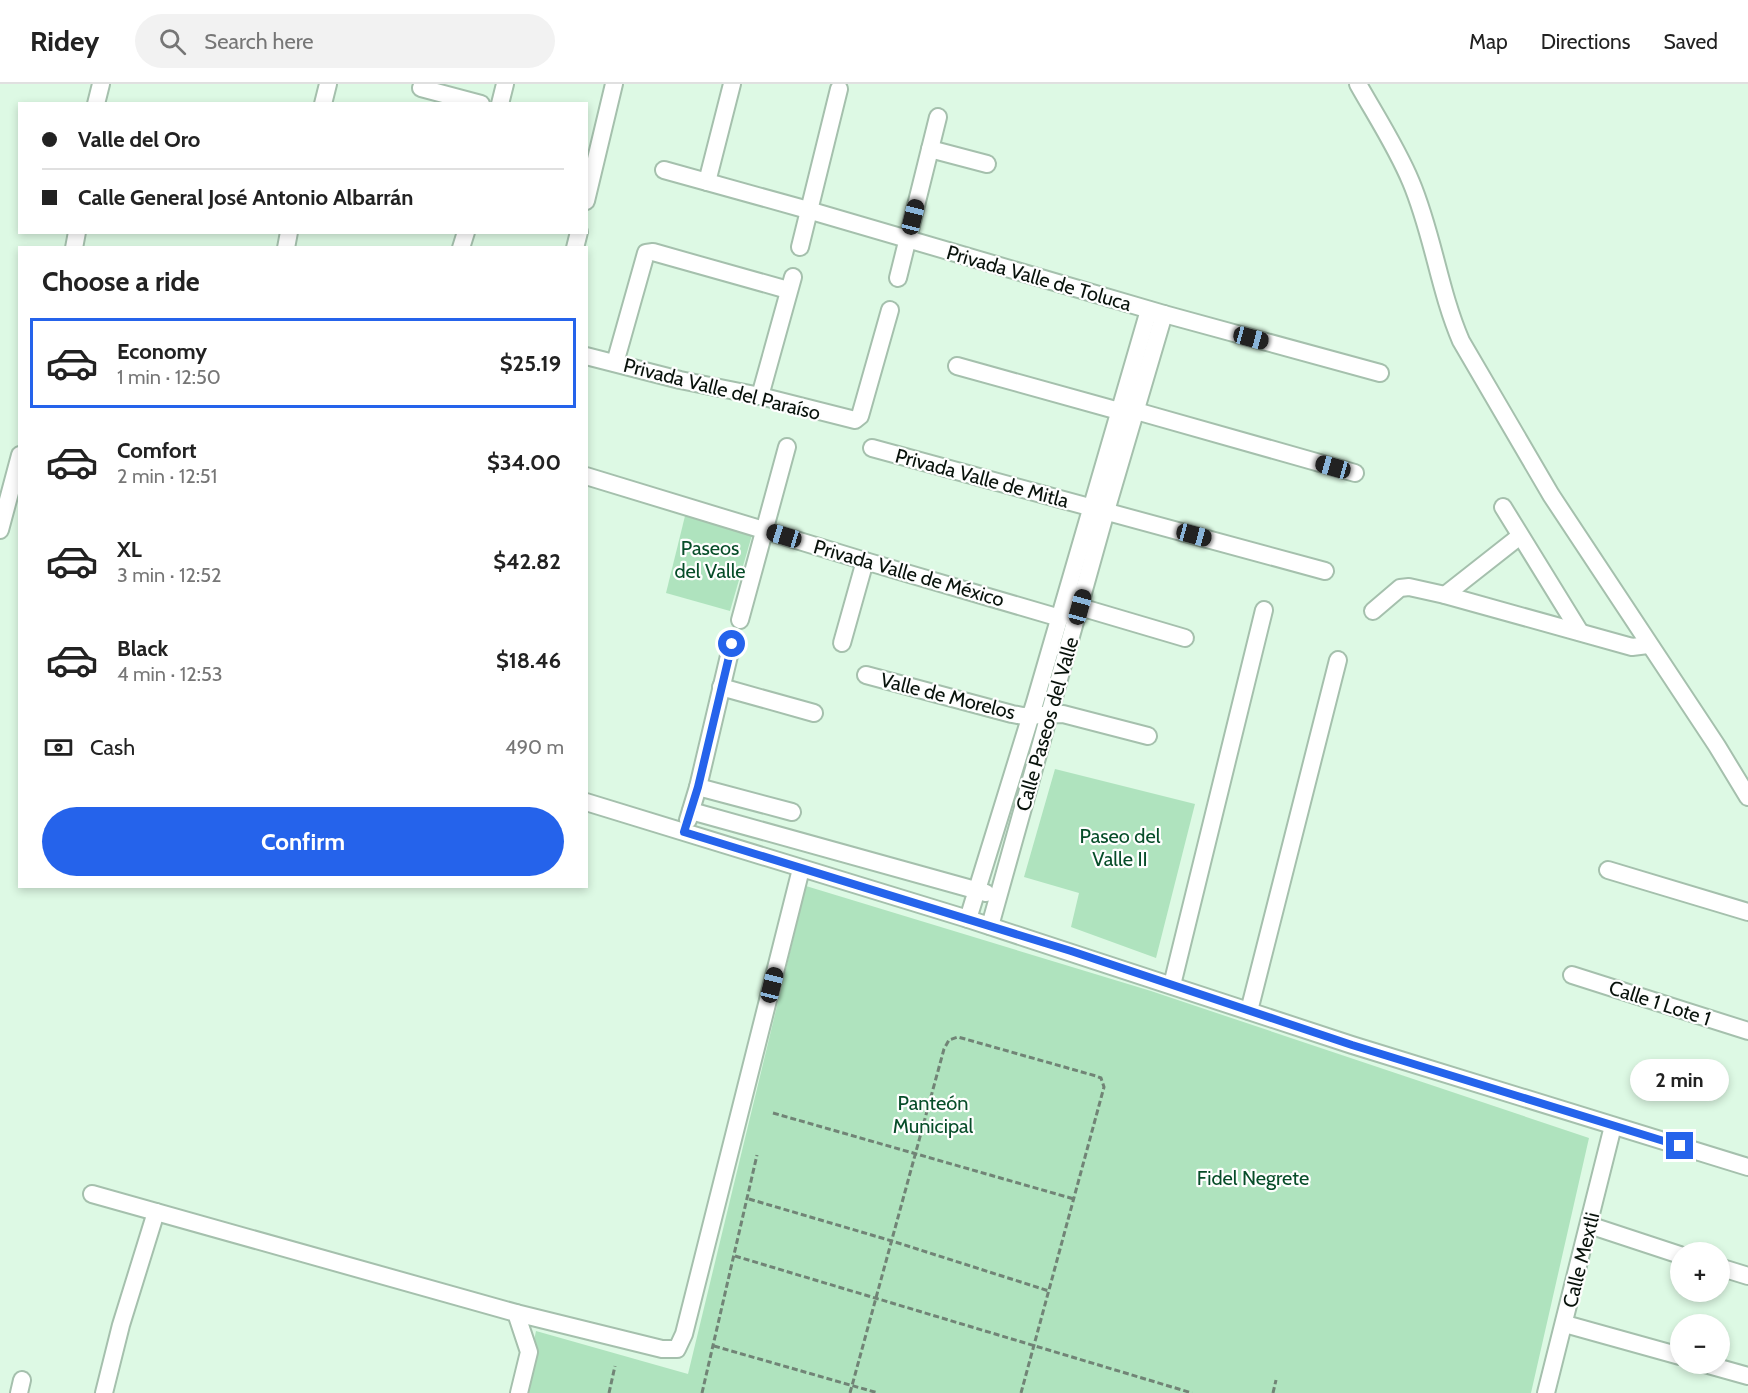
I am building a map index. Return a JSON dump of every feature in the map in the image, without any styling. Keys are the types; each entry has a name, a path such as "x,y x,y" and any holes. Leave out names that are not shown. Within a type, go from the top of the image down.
{"street":[{"path":"96,102 101,84"},
{"path":"324,102 328,84"},
{"path":"500,102 505,84"},
{"path":"588,193 614,84"},
{"path":"707,182 732,84"},
{"path":"1358,84 1412,183 1427,228 1450,315 1461,341 1546,486 1748,797"},
{"path":"421,88 440,88 476,102"},
{"path":"800,247 839,89"},
{"path":"897,278 938,117"},
{"path":"930,149 987,164"},
{"name":"Privada Valle de Toluca","path":"664,170 1156,312 1380,373"},
{"path":"615,363 643,257 646,253 653,252 791,284 760,396"},
{"name":"Privada Valle del Paraíso","path":"588,356 680,380 760,396 851,420 858,419 890,310"},
{"name":"Calle Paseos del Valle","path":"968,919 1060,618 1099,509 1156,312"},
{"path":"957,366 1355,474"},
{"path":"741,620 787,447"},
{"name":"Privada Valle de Mitla","path":"872,448 1325,571"},
{"path":"0,530 18,462"},
{"name":"Privada Valle de México","path":"588,477 1060,618"},
{"path":"1503,507 1580,632"},
{"name":"Calle Paseos del Valle","path":"990,926 1080,607 1099,509"},
{"path":"1445,595 1520,536"},
{"path":"842,643 865,561"},
{"path":"1373,611 1404,587 1445,595 1632,647 1648,645"},
{"path":"1080,607 1185,638"},
{"path":"1172,985 1264,610"},
{"path":"684,832 698,787 732,644"},
{"path":"1250,1011 1338,660"},
{"name":"Valle de Morelos","path":"866,675 1012,714 1063,714 1148,736"},
{"path":"721,687 814,713"},
{"path":"698,787 792,812"},
{"path":"588,803 968,919 1250,1011 1748,1167"},
{"path":"691,811 998,897"},
{"path":"92,1194 516,1313 674,1350 680,1347 801,869"},
{"path":"1608,870 1748,912"},
{"name":"Calle 1 Lote 1","path":"1572,975 1748,1031"},
{"name":"Calle Mextli","path":"1546,1393 1613,1126"},
{"path":"104,1393 156,1212"},
{"path":"1589,1225 1670,1252"},
{"path":"1730,1270 1748,1276"},
{"path":"516,1313 529,1352 519,1393"},
{"path":"1565,1324 1670,1353"},
{"path":"1730,1371 1748,1376"}],"path":[{"path":"850,1393 944,1048 952,1038 964,1038 1101,1078 1104,1087 1022,1393"},
{"path":"773,1113 1074,1199"},
{"path":"702,1393 758,1155"},
{"path":"749,1199 1049,1291"},
{"path":"735,1256 1192,1393"},
{"path":"714,1346 878,1393"},
{"path":"609,1393 615,1366"},
{"path":"1273,1393 1276,1380"}],"green space":[{"name":"Paseos del Valle","path":"685,516 752,535 730,611 666,593"},
{"name":"Paseo del Valle II","path":"1055,769 1195,804 1156,958 1071,927 1079,893 1024,877"},
{"path":"806,886 1151,991 1589,1138 1531,1393 523,1393 536,1331 688,1374"}],"route":[{"path":"732,644 698,787 684,832 1071,951 1352,1045 1680,1146"}],"park label":[{"name":"Panteón Municipal","path":"933,1114"},
{"name":"Fidel Negrete","path":"1253,1178"}]}
